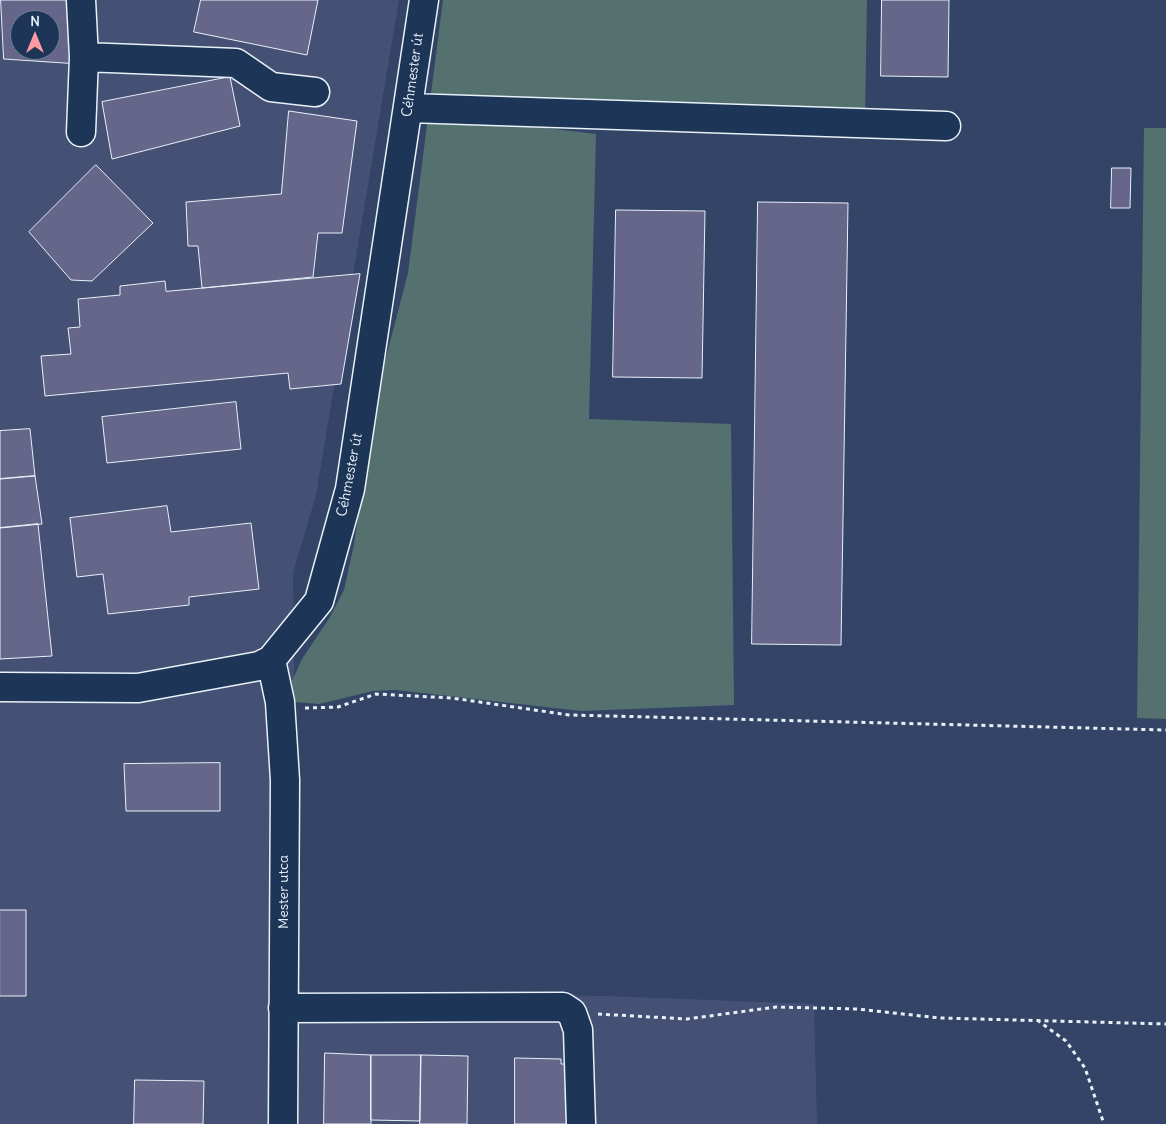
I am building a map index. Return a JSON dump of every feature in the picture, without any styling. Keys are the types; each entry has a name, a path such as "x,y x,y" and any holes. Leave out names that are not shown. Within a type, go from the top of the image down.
{"street":[{"path":"81,0 84,57 81,132"},
{"name":"Céhmester út","path":"271,660 319,601 350,489 424,0"},
{"path":"84,57 236,63 271,87 315,92"},
{"path":"409,108 946,126"},
{"path":"0,687 138,688 259,666 271,660"},
{"name":"Mester utca","path":"271,660 281,709 285,780 283,1124"},
{"path":"283,1008 563,1007 572,1013 578,1030 581,1124"}],"path":[{"path":"281,709 338,707 376,694 452,698 569,715 1166,730"},
{"path":"572,1013 687,1019 776,1007 857,1009 940,1018 1166,1024"},
{"path":"1037,1020 1066,1041 1085,1068 1104,1124"}],"shaded area":[{"path":"0,0 399,0 316,495 293,573 298,990 307,993 606,996 814,1004 817,1124 0,1124"}],"green space":[{"path":"443,0 867,0 865,119 436,115 596,134 589,419 731,424 734,705 581,711 396,690 373,691 319,704 296,702 293,697 292,681 302,659 330,617 344,590 354,544 377,392 408,273"},
{"path":"1144,128 1166,128 1166,719 1137,718"}],"building":[{"path":"1,0 74,0 79,64 19,60 60,60 60,10 10,10 10,59 4,59"},
{"path":"201,0 318,0 307,55 194,32"},
{"path":"882,0 949,0 948,77 881,76"},
{"path":"230,77 240,126 112,159 102,102"},
{"path":"289,111 357,121 342,233 318,233 313,277 202,288 198,246 188,246 186,202 281,194"},
{"path":"96,165 153,223 92,281 71,280 29,232"},
{"path":"1112,168 1131,168 1130,208 1111,208"},
{"path":"758,202 848,203 841,645 752,644"},
{"path":"616,210 705,211 702,378 613,377"},
{"path":"360,274 341,384 290,389 288,373 45,396 41,356 71,354 68,328 80,327 78,299 120,295 120,286 165,281 166,291"},
{"path":"236,402 241,449 107,463 102,417"},
{"path":"30,429 35,476 0,479 0,431"},
{"path":"35,476 42,524 0,528 0,479"},
{"path":"167,506 171,532 251,523 259,589 189,597 189,605 108,614 103,574 77,577 70,518"},
{"path":"38,524 52,656 0,659 0,528"},
{"path":"220,763 220,811 126,811 124,764"},
{"path":"0,910 26,910 26,996 0,996"},
{"path":"325,1053 371,1055 371,1124 324,1124"},
{"path":"371,1055 421,1055 420,1121 371,1120"},
{"path":"421,1055 468,1056 467,1124 420,1124"},
{"path":"515,1058 561,1059 561,1064 575,1064 575,1124 515,1124"},
{"path":"135,1080 204,1081 203,1124 134,1124"}]}
